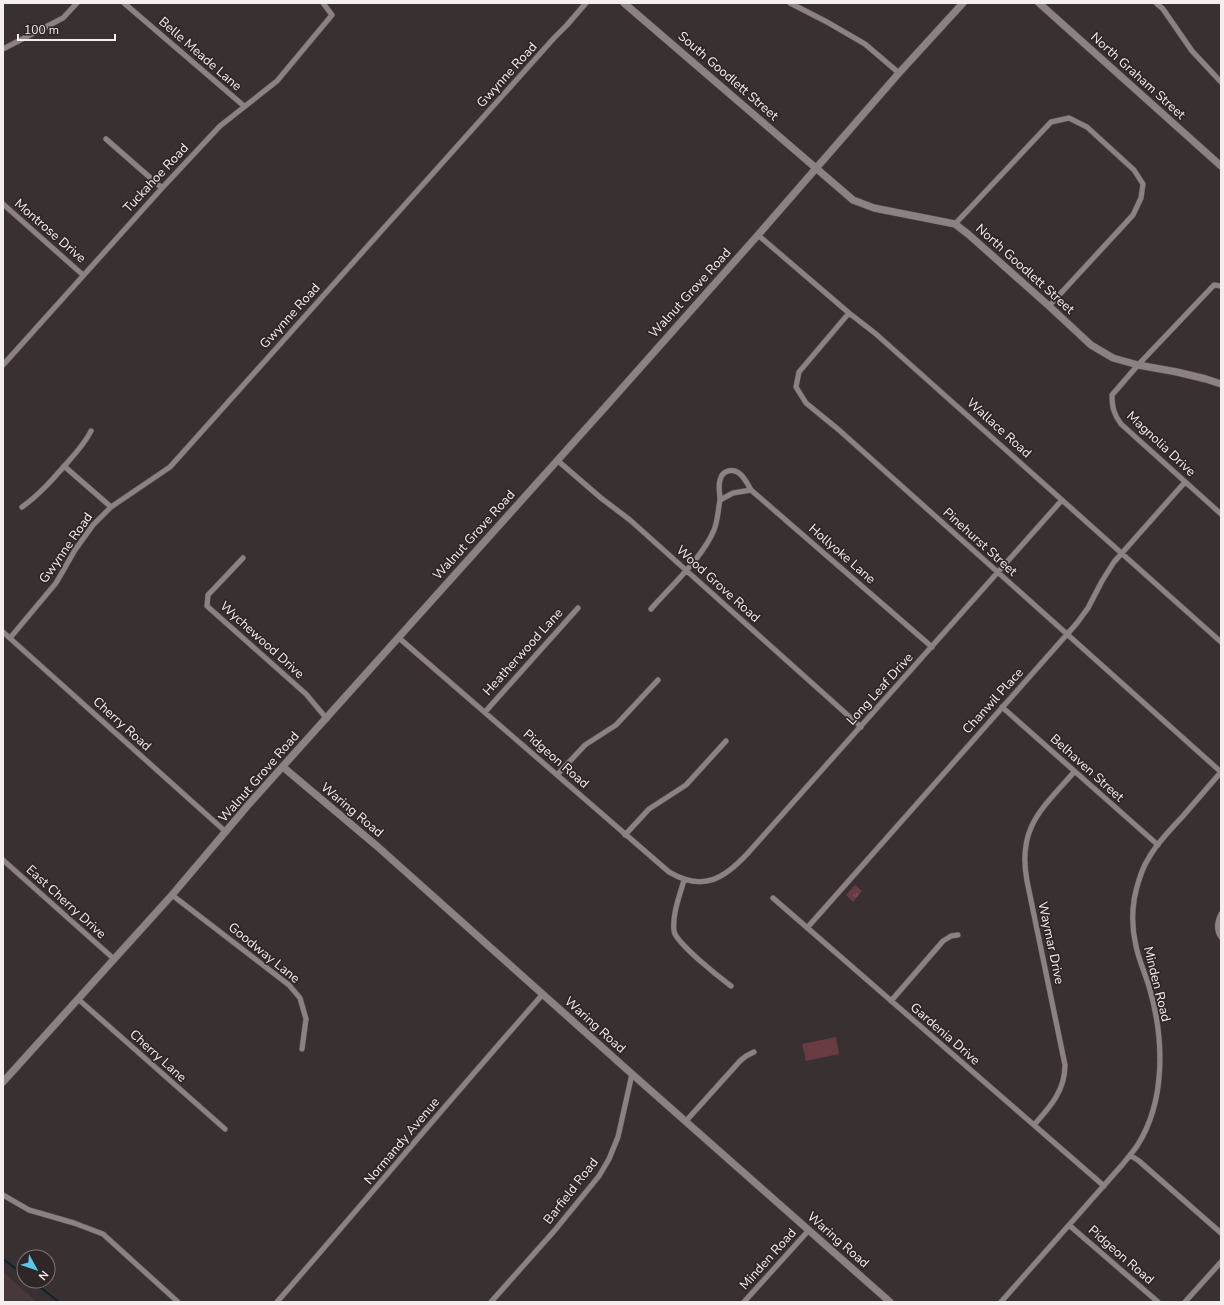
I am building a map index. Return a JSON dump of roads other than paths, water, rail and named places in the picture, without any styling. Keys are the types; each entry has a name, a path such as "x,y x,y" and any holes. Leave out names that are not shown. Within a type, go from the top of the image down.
{"main road":[{"name":"South Goodlett Street","path":"624,3 816,168"},
{"name":"Walnut Grove Road","path":"3,1082 172,895 283,767 758,235 899,73 963,3"},
{"name":"North Graham Street","path":"1039,3 1221,166"},
{"name":"North Goodlett Street","path":"816,168 853,200 874,208 955,224 1049,306 1091,345 1113,358 1138,365 1177,372 1221,384"},
{"name":"Waring Road","path":"283,767 378,847 890,1302"}],"street":[{"path":"3,50 63,18 77,3"},
{"name":"Belle Meade Lane","path":"124,3 244,106"},
{"name":"Tuckahoe Road","path":"3,365 83,275 220,126 277,81 332,15 323,3"},
{"name":"Gwynne Road","path":"10,638 56,583 75,550 93,525 111,507 170,467 586,3"},
{"path":"790,3 865,44 899,73"},
{"path":"801,3 805,11"},
{"path":"1156,3 1163,5 1192,50 1221,82"},
{"path":"955,224 1051,122 1069,118 1087,127 1134,170 1143,184 1141,198 1133,215 1049,306"},
{"path":"106,139 162,188"},
{"name":"Montrose Drive","path":"3,204 83,275"},
{"name":"Wallace Road","path":"758,235 849,313 876,334 1221,642"},
{"name":"Magnolia Drive","path":"1221,286 1214,285 1138,365 1112,396 1112,407 1115,416 1121,424 1221,514"},
{"name":"Pinehurst Street","path":"849,313 799,372 796,387 806,403 844,435 1221,772"},
{"path":"22,507 37,496 86,441 91,431"},
{"name":"Wood Grove Road","path":"557,460 601,498 630,520 861,727"},
{"path":"64,466 111,507"},
{"name":"Hollyoke Lane","path":"720,500 720,480 725,472 735,471 752,490 932,647"},
{"name":"Chanwil Place","path":"807,928 1083,616 1109,569 1186,482"},
{"path":"651,609 701,552 710,538 717,520 720,500 733,493 752,490"},
{"name":"Long Leaf Drive","path":"705,881 723,876 739,862 1062,500"},
{"name":"Wychewood Drive","path":"243,558 208,595 207,606 306,694 327,719"},
{"name":"Heatherwood Lane","path":"485,712 578,608"},
{"name":"Cherry Road","path":"3,632 226,832"},
{"name":"Pidgeon Road","path":"399,638 669,872 684,880 705,881"},
{"path":"557,774 585,745 616,725 658,680"},
{"name":"Belhaven Street","path":"1002,707 1158,845"},
{"path":"625,835 649,809 686,784 726,741"},
{"name":"Waymar Drive","path":"1034,1125 1059,1094 1064,1079 1065,1065 1027,881 1024,864 1025,849 1029,830 1036,816 1074,772"},
{"name":"Minden Road","path":"1001,1302 1104,1186 1130,1155 1144,1132 1156,1095 1159,1072 1158,1030 1150,989 1136,946 1133,917 1135,895 1139,879 1148,858 1221,772"},
{"name":"East Cherry Drive","path":"3,860 114,959"},
{"path":"684,880 675,916 675,934 683,944 731,986"},
{"name":"Goodway Lane","path":"172,895 289,985 300,998 306,1019 302,1050"},
{"name":"Gardenia Drive","path":"773,898 1104,1186"},
{"path":"1221,914 1218,923 1218,929 1221,937"},
{"path":"891,1001 942,941 958,934"},
{"name":"Normandy Avenue","path":"277,1302 543,994"},
{"name":"Cherry Lane","path":"78,999 224,1129"},
{"path":"686,1121 740,1061 754,1052"},
{"name":"Barfield Road","path":"491,1302 568,1215 599,1176 609,1159 618,1137 632,1074"},
{"path":"1130,1155 1139,1161 1221,1233"},
{"path":"3,1195 29,1210 74,1222 103,1234 178,1302"},
{"name":"Pidgeon Road","path":"1069,1225 1158,1302"},
{"name":"Minden Road","path":"744,1302 809,1230"},
{"path":"1185,1302 1221,1262"}],"waterway":[{"path":"3,1259 16,1269"},
{"path":"42,1289 59,1302"}]}
